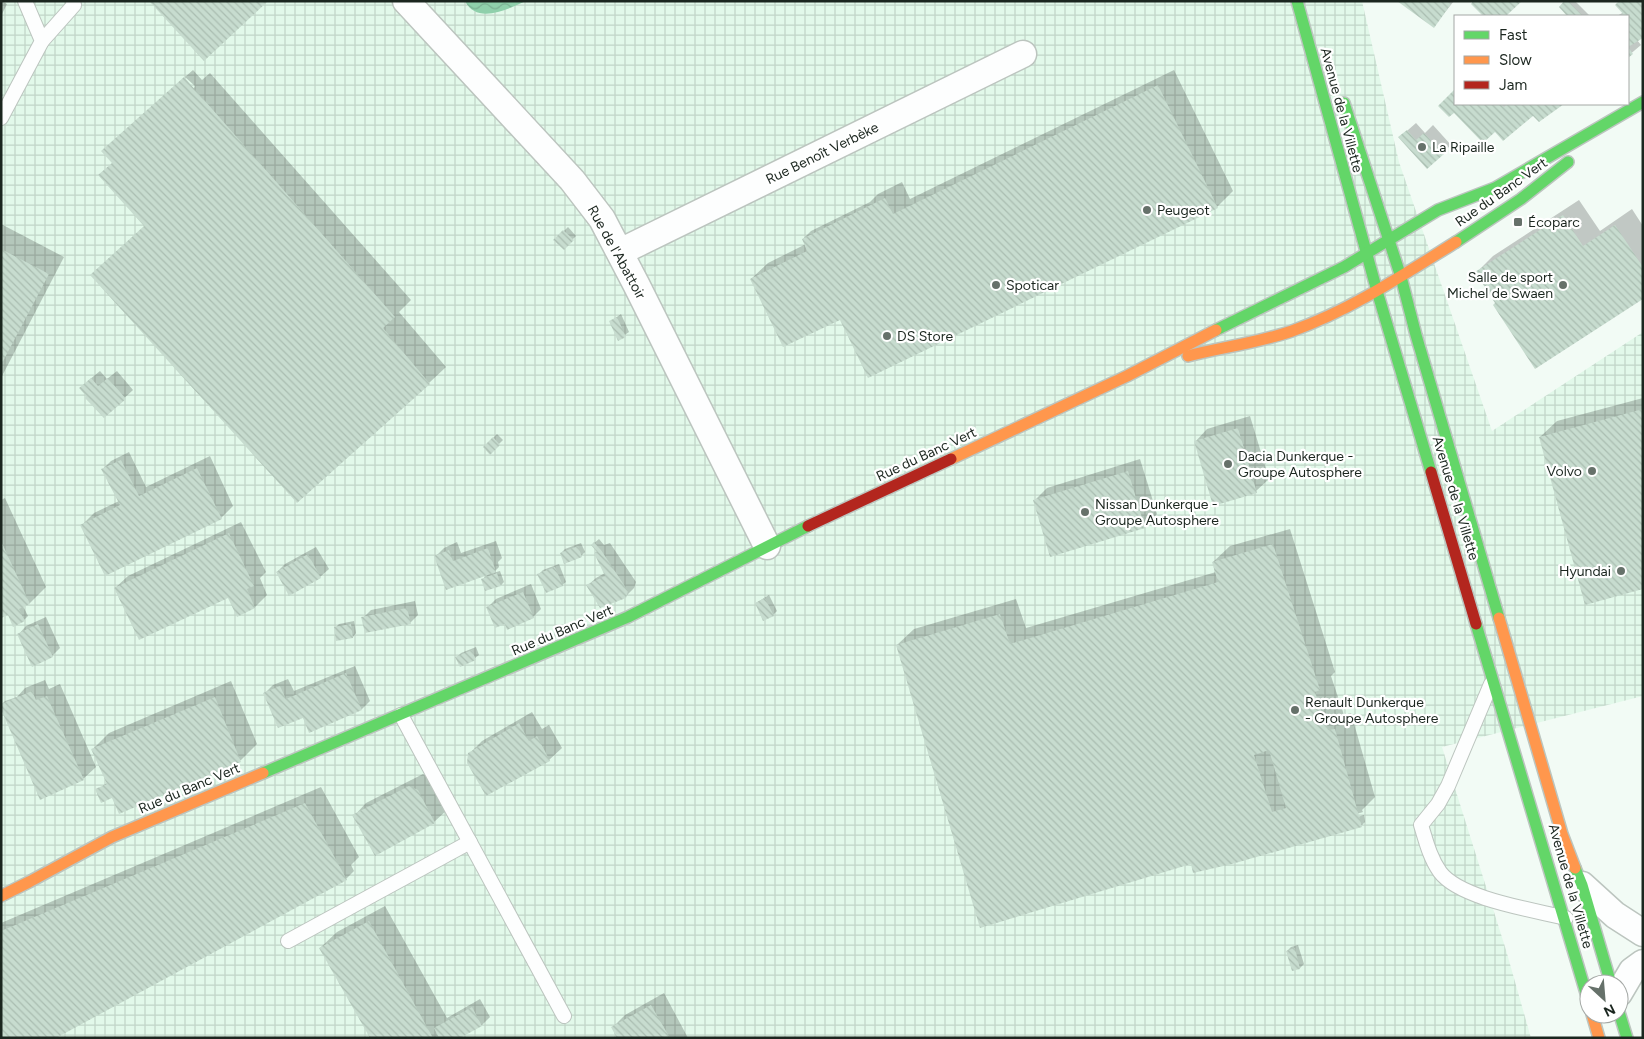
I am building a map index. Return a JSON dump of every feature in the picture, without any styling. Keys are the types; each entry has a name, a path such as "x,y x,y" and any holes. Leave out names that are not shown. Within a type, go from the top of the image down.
{"street":[{"name":"Rue de l'Abattoir","path":"406,1 584,193 602,219 767,546"},
{"name":"Avenue de la Villette","path":"1297,1 1367,254 1367,274 1377,291 1494,678 1581,974"},
{"name":"Rue Benoît Verbèke","path":"620,252 1023,54"},
{"name":"Avenue de la Villette","path":"1340,92 1389,240 1393,265 1401,277 1562,834 1582,885 1608,974"},
{"name":"Rue du Banc Vert","path":"1,896 33,881 76,855 112,837 628,618 767,546 1127,376 1223,326 1337,271 1438,210 1509,181 1639,104"},
{"name":"Rue du Banc Vert","path":"1185,357 1292,331 1377,291 1530,193 1639,104"},
{"name":"Rue du Banc Vert","path":"1496,200 1526,180 1569,146"},
{"path":"1367,274 1382,258 1389,240"},
{"path":"1377,291 1393,265"},
{"name":"Rue du Banc Vert","path":"1127,376 1185,357 1248,331"},
{"path":"1582,885 1615,915 1643,933"},
{"path":"1629,975 1643,963"},
{"path":"1595,1024 1599,1038"},
{"path":"1622,1024 1626,1038"}],"lane":[{"path":"26,1 42,41"},
{"path":"1,118 42,41 74,5 73,1"},
{"path":"1508,644 1448,786 1438,804 1420,826 1435,864 1441,873 1456,886 1504,904 1594,924"},
{"path":"401,715 564,1016"},
{"path":"288,941 470,842"}],"shaded area":[{"path":"1,1 1362,1 1399,162 1492,431 1643,332 1643,696 1442,747 1506,950 1531,1038 1,1038"}],"water":[{"path":"465,1 526,1 502,11 485,14 470,8"}],"building":[{"path":"149,1 268,1 204,61"},
{"path":"1397,1 1447,1 1451,4 1434,28"},
{"path":"1473,1 1522,1 1507,15 1482,15 1471,4"},
{"path":"1564,1 1568,1 1582,15 1566,15 1559,7"},
{"path":"1619,1 1643,1 1643,38 1629,46 1629,15 1621,15 1623,14 1615,5"},
{"path":"1629,48 1633,54 1629,57"},
{"path":"184,77 395,317 383,328 430,384 297,503 90,275 144,226 98,175 112,163 101,151"},
{"path":"1158,85 1218,208 868,378 840,320 783,347 750,279 807,251 802,239 885,198 893,214"},
{"path":"1454,90 1454,105 1502,105 1504,107 1506,105 1563,105 1539,122 1533,116 1503,141 1495,132 1483,143 1454,113 1449,117 1438,106"},
{"name":"La Ripaille","path":"1407,130 1416,140 1424,133 1444,154 1427,169 1398,137"},
{"name":"Salle de sport Michel de Swaen","path":"1563,215 1583,246 1615,225 1643,267 1643,299 1535,369 1493,305 1495,303 1475,272"},
{"path":"563,230 574,240 564,250 553,240"},
{"path":"1,249 49,274 1,365"},
{"path":"617,317 626,337 618,341 609,321"},
{"path":"91,378 98,386 108,378 126,399 104,418 85,398 86,396 79,388"},
{"path":"1643,409 1643,589 1585,605 1539,437"},
{"path":"1238,428 1257,493 1213,506 1194,441"},
{"path":"493,437 500,445 490,455 483,447"},
{"path":"121,460 139,496 197,468 222,519 105,576 80,525 120,505 101,469"},
{"path":"1128,471 1145,528 1050,557 1033,500"},
{"path":"229,533 254,586 247,589 255,608 237,617 228,598 139,640 114,588"},
{"path":"1,541 30,604 19,609 25,621 13,627 8,615 1,618"},
{"path":"594,542 628,591 626,598 600,608 586,585 605,576 594,553 597,552 591,545"},
{"path":"1273,544 1320,690 1315,692 1328,730 1335,729 1362,827 1232,864 1193,873 1191,864 980,928 896,645 1000,614 1010,644 1218,582 1212,562","holes":["1269,750 1286,808 1272,812 1254,755"]},
{"path":"578,546 582,557 564,564 560,553"},
{"path":"488,548 496,572 446,590 434,556 449,550 453,561"},
{"path":"308,554 321,578 289,596 276,572"},
{"path":"555,567 563,586 546,593 537,574"},
{"path":"497,573 501,586 485,591 481,579"},
{"path":"523,592 534,618 507,630 505,624 495,628 486,607"},
{"path":"765,598 774,616 763,621 755,603"},
{"path":"407,608 411,624 365,633 361,617"},
{"path":"38,624 53,657 32,667 17,634"},
{"path":"351,624 353,638 336,641 334,627"},
{"path":"472,650 476,660 460,667 455,657"},
{"path":"346,673 362,710 309,733 303,718 278,728 263,693 280,686 286,699"},
{"path":"32,691 36,700 47,696 84,780 40,800 1,709 1,704"},
{"path":"215,697 241,762 119,814 112,798 101,803 95,789 107,784 91,749"},
{"path":"519,723 529,741 537,736 550,761 486,796 467,763 468,753"},
{"path":"409,786 418,790 435,823 375,856 352,815"},
{"path":"305,803 347,880 56,1038 1,1038 1,931"},
{"path":"369,921 433,1038 370,1038 319,948"},
{"path":"1295,948 1300,969 1292,971 1286,951"},
{"path":"651,1005 670,1038 617,1038 611,1027"},
{"path":"472,1007 482,1026 460,1038 439,1038 434,1028"}],"traffic: fast":[{"path":"1297,1 1377,291 1431,472"},
{"path":"1216,330 1344,267 1438,210 1495,188 1643,102"},
{"path":"1344,103 1401,277 1416,335 1499,618"},
{"path":"1456,242 1521,199 1568,162"},
{"path":"263,773 628,617 808,526"},
{"path":"1476,624 1580,974"},
{"path":"1575,868 1582,885 1608,974"},
{"path":"1623,1024 1627,1038"}],"traffic: slow":[{"path":"1188,356 1266,339 1314,323 1376,291 1456,242"},
{"path":"951,459 1127,376 1216,330"},
{"path":"1499,618 1562,834 1575,868"},
{"path":"1,896 112,837 263,773"},
{"path":"1595,1024 1599,1038"}],"traffic: jam":[{"path":"808,526 951,459"},
{"path":"1431,472 1476,624"}],"place":[{"name":"La Ripaille","path":"1422,147"},
{"name":"Peugeot","path":"1147,210"},
{"name":"Écoparc","path":"1518,222"},
{"name":"Spoticar","path":"996,285"},
{"name":"Salle de sport Michel de Swaen","path":"1563,285"},
{"name":"DS Store","path":"887,336"},
{"name":"Dacia Dunkerque - Groupe Autosphere","path":"1228,464"},
{"name":"Volvo","path":"1592,471"},
{"name":"Nissan Dunkerque - Groupe Autosphere","path":"1085,512"},
{"name":"Hyundai","path":"1621,571"},
{"name":"Renault Dunkerque - Groupe Autosphere","path":"1295,710"}]}
